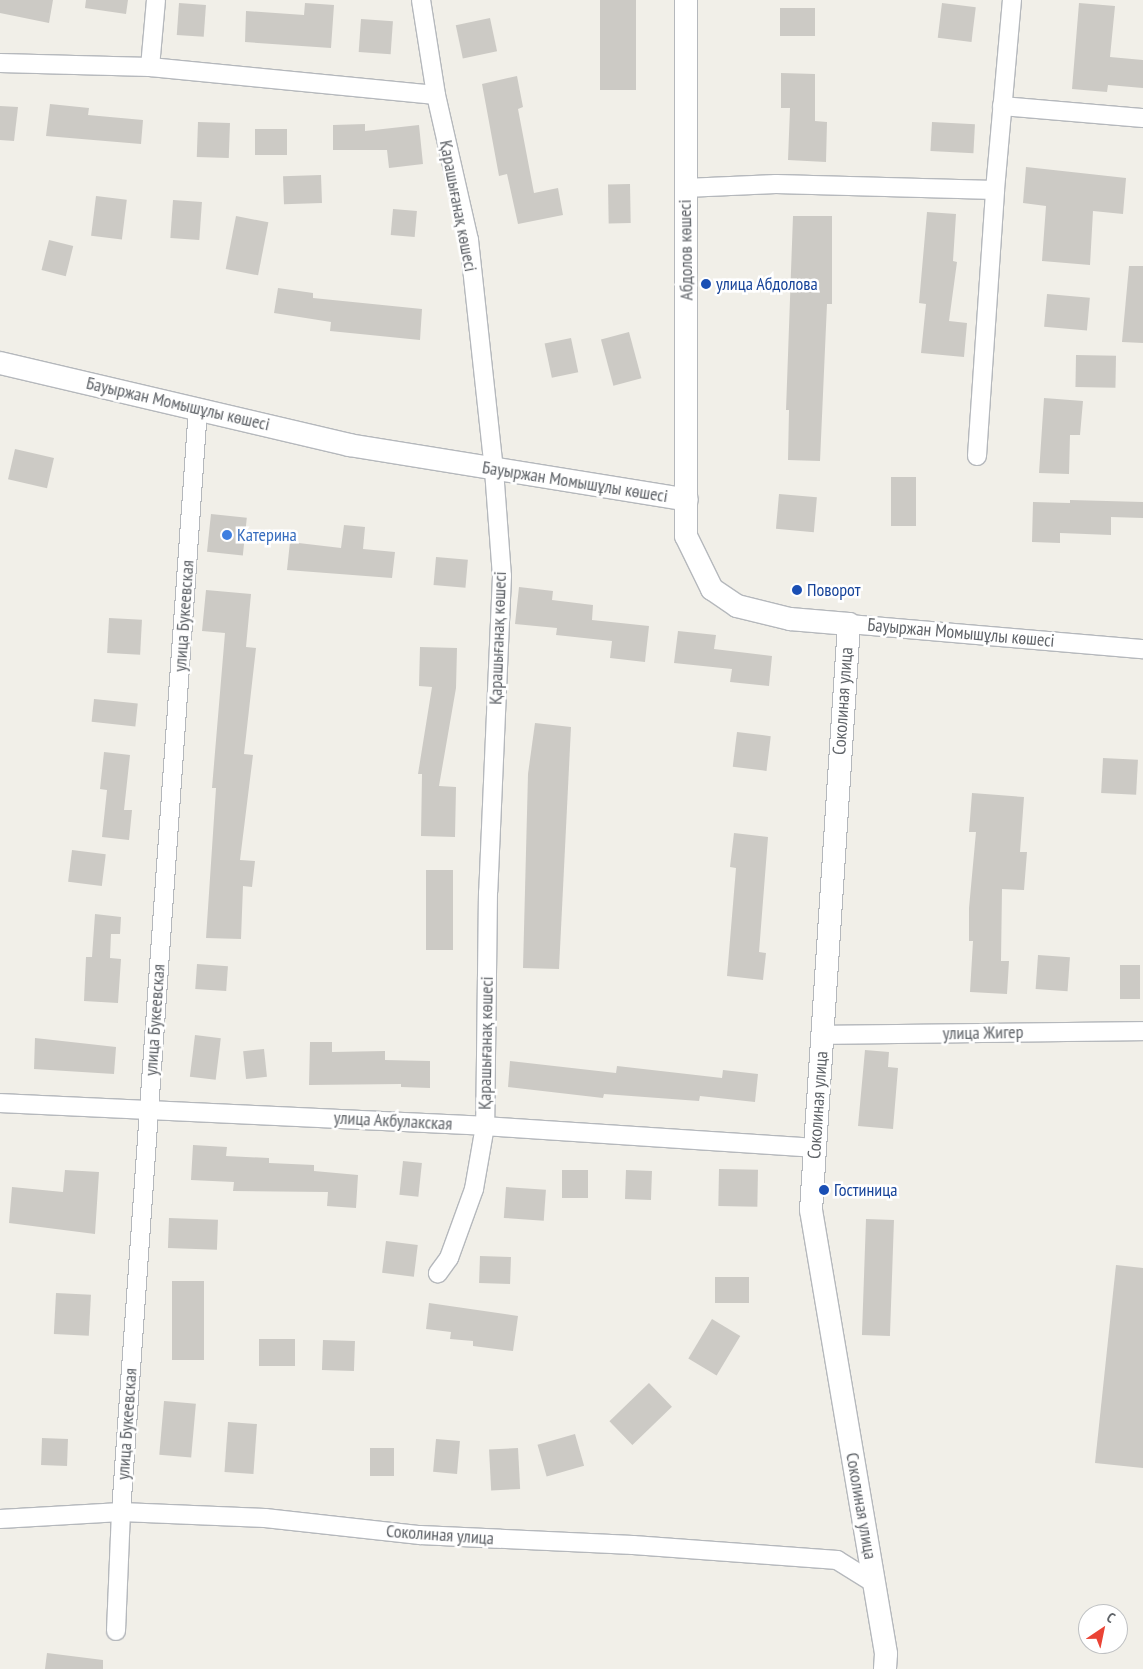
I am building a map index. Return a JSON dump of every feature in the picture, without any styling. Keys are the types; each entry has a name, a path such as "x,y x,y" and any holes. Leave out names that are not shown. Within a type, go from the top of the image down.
{"street":[{"path":"150,67 156,0"},
{"name":"Қарашығанақ көшесі","path":"421,0 436,95 469,240 494,470 502,576 488,892 485,1126 474,1189 449,1258 438,1273"},
{"name":"Абдолов көшесі","path":"686,0 687,500"},
{"path":"977,456 995,190 1012,0"},
{"path":"0,63 150,67 436,95"},
{"path":"1002,106 1143,118"},
{"path":"685,188 776,184 995,190"},
{"name":"Бауыржан Момышұлы көшесі","path":"0,364 198,408 349,445 687,500 686,536 712,589 736,606 790,619 1143,649"},
{"name":"улица Букеевская","path":"116,1631 121,1512 148,1108 198,408"},
{"name":"Соколиная улица","path":"849,624 811,1210 886,1654 885,1669"},
{"name":"улица Жигер","path":"822,1035 1143,1031"},
{"name":"улица Акбулакская","path":"0,1103 148,1108 485,1126 815,1148"},
{"name":"Соколиная улица","path":"0,1519 121,1512 265,1518 420,1535 633,1545 837,1560 874,1583"}],"building":[{"path":"0,0 53,0 49,23 0,13"},
{"path":"86,0 128,0 126,14 85,8"},
{"path":"600,0 636,0 636,90 600,90"},
{"path":"179,3 206,5 204,37 177,35"},
{"path":"305,3 334,5 331,48 245,42 246,11 304,15"},
{"path":"942,3 976,7 971,42 938,38"},
{"path":"1079,3 1115,6 1110,57 1143,60 1143,88 1108,85 1107,92 1072,89"},
{"path":"780,8 815,8 815,36 780,36"},
{"path":"490,18 497,51 463,59 456,25"},
{"path":"361,19 393,21 391,54 359,52"},
{"path":"781,73 815,74 815,121 827,122 826,162 788,160 790,108 781,108"},
{"path":"517,76 523,107 518,109 534,193 558,188 563,215 518,224 507,174 499,176 482,84"},
{"path":"50,104 89,108 88,115 143,120 141,144 46,136"},
{"path":"0,106 18,107 14,141 0,140"},
{"path":"198,122 230,123 229,158 197,157"},
{"path":"932,122 975,124 973,153 930,151"},
{"path":"365,124 365,131 419,125 423,164 389,168 387,150 333,150 333,125"},
{"path":"255,129 287,129 287,155 255,155"},
{"path":"1026,167 1126,178 1123,214 1093,211 1090,265 1042,261 1046,206 1023,203"},
{"path":"321,175 322,203 284,204 283,176"},
{"path":"608,184 630,184 631,223 609,223"},
{"path":"96,196 127,200 122,239 91,236"},
{"path":"173,200 202,202 199,240 170,238"},
{"path":"393,209 417,211 415,237 391,235"},
{"path":"927,212 956,214 953,261 957,262 949,321 967,323 964,357 921,353 926,304 919,303"},
{"path":"236,216 268,222 258,275 226,269"},
{"path":"793,216 832,216 832,304 827,304 820,461 788,460 789,410 786,410"},
{"path":"49,240 73,246 66,276 42,270"},
{"path":"1129,266 1143,266 1143,343 1122,342"},
{"path":"278,288 313,293 313,298 422,309 420,340 330,331 331,322 274,313"},
{"path":"1047,294 1090,298 1087,331 1044,327"},
{"path":"629,332 641,378 613,386 601,340"},
{"path":"571,338 578,372 552,378 545,344"},
{"path":"1076,355 1116,356 1115,388 1075,387"},
{"path":"1044,398 1083,401 1080,435 1070,435 1069,474 1039,473"},
{"path":"15,449 54,458 47,488 8,479"},
{"path":"891,477 916,477 916,526 891,526"},
{"path":"779,494 817,497 814,532 776,529"},
{"path":"1070,500 1143,502 1143,518 1111,517 1111,535 1060,533 1060,543 1032,542 1033,502 1070,503"},
{"name":"Катерина","path":"211,514 247,518 243,556 207,552"},
{"path":"344,525 365,527 363,549 395,552 392,578 287,570 290,542 341,548"},
{"path":"436,557 468,560 465,588 434,585"},
{"path":"519,587 553,591 552,600 593,605 592,620 649,626 645,662 610,658 612,641 556,635 557,628 515,624"},
{"path":"206,590 251,594 246,647 256,648 244,754 253,755 240,860 255,861 252,887 243,886 241,939 206,938 216,788 212,788 225,633 202,631"},
{"path":"109,618 142,620 140,655 107,653"},
{"path":"678,631 716,635 714,649 772,656 769,686 730,682 732,669 674,663"},
{"path":"420,647 457,648 456,688 439,786 456,787 455,837 421,836 422,774 418,774 432,687 419,686"},
{"path":"94,699 138,704 135,726 92,722"},
{"path":"535,723 571,727 559,969 523,968 528,774"},
{"path":"737,732 771,736 766,771 733,767"},
{"path":"104,752 130,755 124,810 132,810 129,840 102,837 107,790 100,789"},
{"path":"1103,758 1138,760 1136,795 1101,793"},
{"path":"972,793 1024,797 1020,852 1027,852 1024,890 1002,889 1001,961 1009,961 1007,994 970,992 973,941 969,941 969,908 976,832 969,832"},
{"path":"734,833 768,837 759,952 766,953 763,980 727,976 736,868 730,867"},
{"path":"72,850 106,854 102,886 68,882"},
{"path":"426,870 453,870 453,950 426,950"},
{"path":"95,914 121,917 120,934 111,934 110,958 121,959 118,1003 84,1001 86,957 92,957"},
{"path":"1038,955 1070,957 1068,991 1036,989"},
{"path":"197,964 228,966 226,991 195,989"},
{"path":"1120,965 1140,965 1140,999 1120,999"},
{"path":"195,1035 221,1038 216,1080 190,1077"},
{"path":"35,1038 116,1047 114,1074 34,1069"},
{"path":"310,1042 332,1042 332,1052 385,1051 385,1060 430,1061 430,1088 401,1087 401,1084 309,1085"},
{"path":"264,1049 267,1077 246,1079 243,1051"},
{"path":"865,1050 889,1052 888,1067 898,1068 893,1129 858,1126"},
{"path":"510,1061 616,1073 617,1066 722,1078 723,1070 758,1074 755,1102 700,1096 699,1101 604,1094 603,1098 508,1087"},
{"path":"193,1145 227,1147 226,1156 269,1158 269,1163 314,1165 314,1171 358,1175 356,1208 327,1206 328,1192 233,1191 234,1182 191,1180"},
{"path":"403,1161 422,1163 418,1197 399,1195"},
{"path":"719,1169 758,1170 757,1207 718,1206"},
{"path":"65,1170 99,1172 95,1234 9,1223 12,1187 63,1192"},
{"path":"562,1170 588,1170 588,1198 562,1198"},
{"path":"626,1170 652,1171 651,1200 625,1199"},
{"path":"506,1187 546,1190 544,1221 504,1218"},
{"path":"169,1218 218,1220 217,1250 168,1248"},
{"path":"866,1219 894,1220 890,1336 862,1335"},
{"path":"386,1241 418,1245 414,1277 382,1273"},
{"path":"480,1256 511,1257 510,1284 479,1283"},
{"path":"1116,1265 1143,1268 1143,1468 1095,1463"},
{"path":"715,1277 749,1277 749,1303 715,1303"},
{"path":"172,1281 204,1281 204,1360 172,1360"},
{"path":"56,1293 91,1295 89,1336 54,1334"},
{"path":"429,1303 518,1316 513,1351 473,1346 473,1341 450,1339 451,1332 426,1329"},
{"path":"712,1319 740,1336 717,1375 688,1358"},
{"path":"259,1339 295,1339 295,1366 259,1366"},
{"path":"323,1340 355,1341 354,1371 322,1370"},
{"path":"649,1383 672,1407 632,1445 609,1421"},
{"path":"164,1401 196,1404 191,1458 159,1455"},
{"path":"228,1422 257,1424 253,1474 225,1472"},
{"path":"575,1434 584,1466 547,1476 538,1445"},
{"path":"42,1438 68,1439 67,1466 41,1465"},
{"path":"436,1439 460,1441 457,1474 433,1472"},
{"path":"370,1448 394,1448 394,1476 370,1476"},
{"path":"518,1448 520,1489 491,1490 489,1450"},
{"path":"47,1653 103,1660 103,1669 45,1669"}],"place":[{"name":"улица Абдолова","path":"706,284"},
{"name":"Катерина","path":"227,535"},
{"name":"Поворот","path":"797,590"},
{"name":"Гостиница","path":"824,1190"}]}
